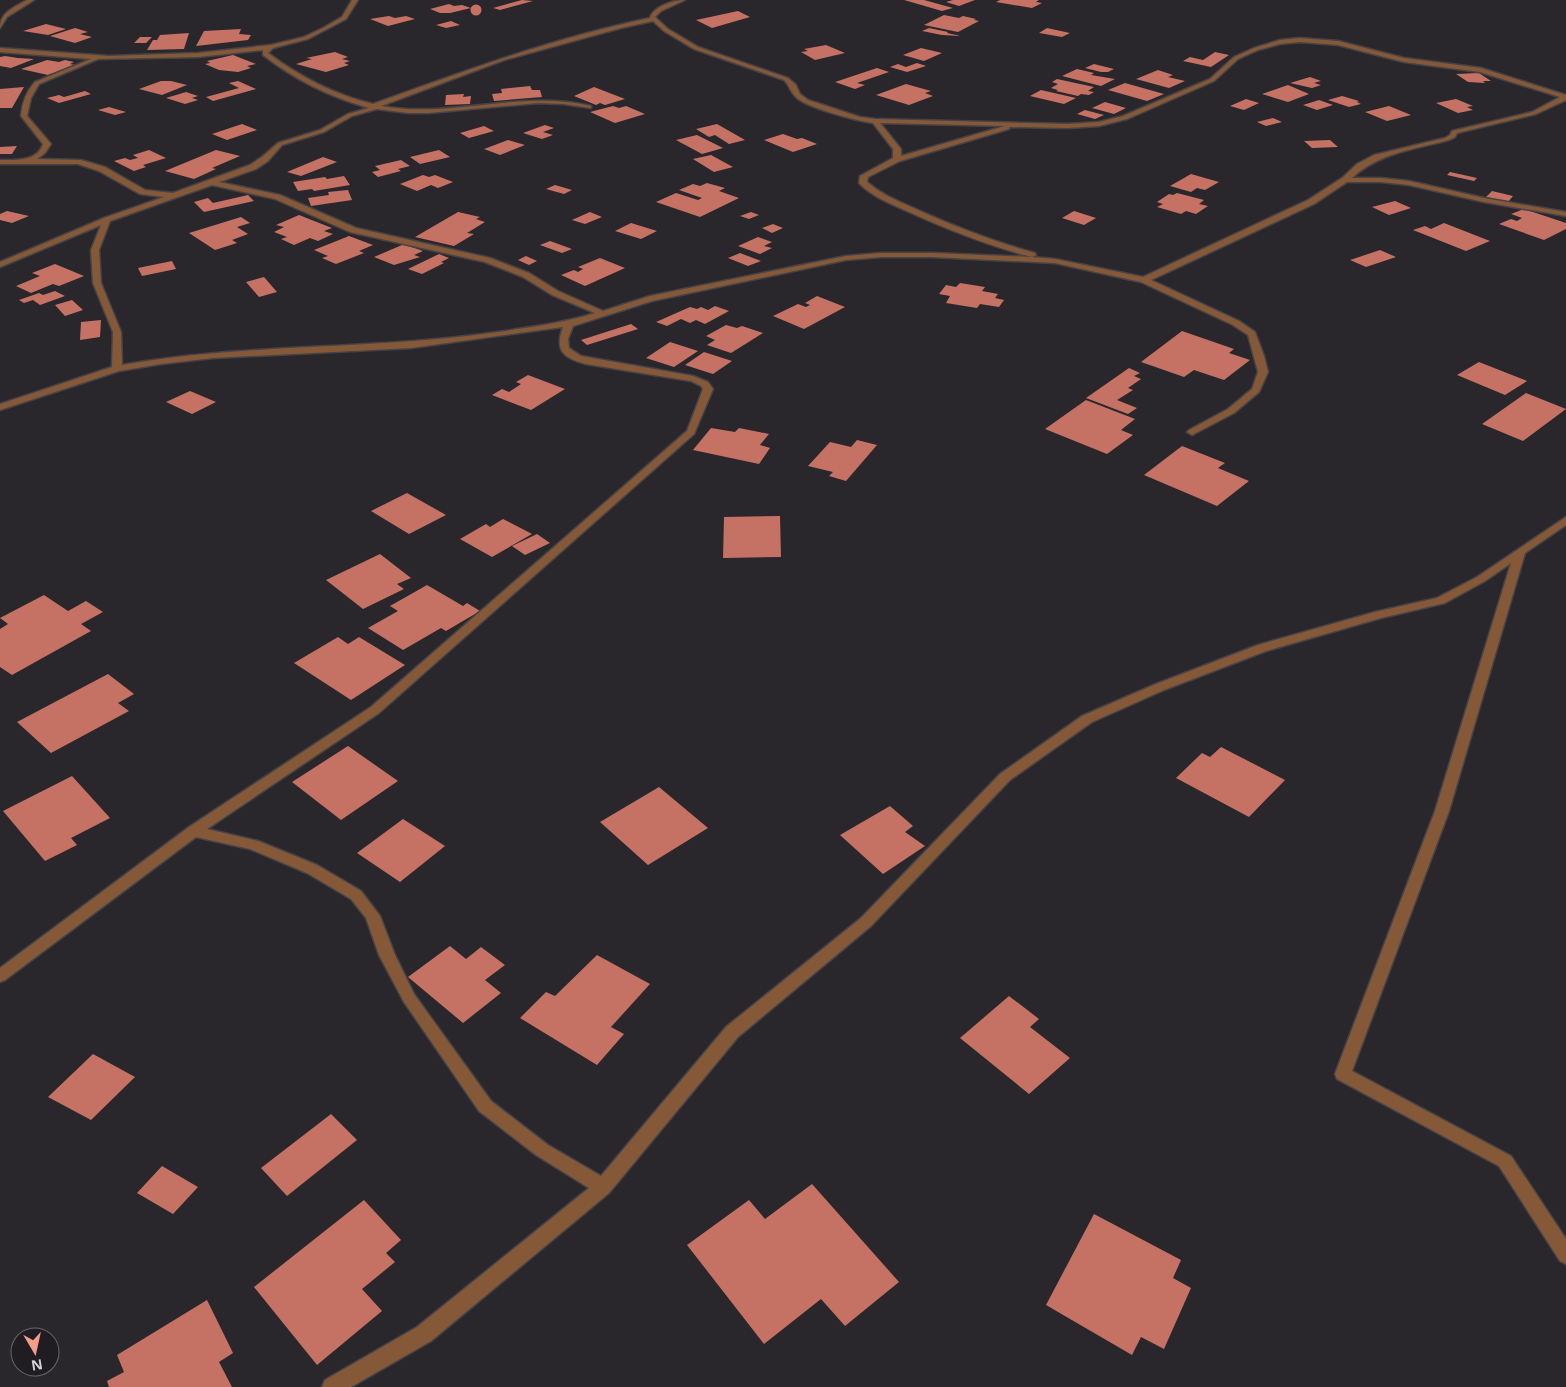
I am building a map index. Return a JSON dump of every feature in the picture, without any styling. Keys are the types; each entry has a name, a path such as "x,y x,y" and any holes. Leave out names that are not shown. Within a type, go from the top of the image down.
{"street":[{"path":"0,26 5,16 31,0"},
{"path":"0,50 97,58 190,55 271,47 306,38 325,29 344,18 355,0"},
{"path":"682,0 659,10 652,17 666,30 696,48 786,79 794,86 797,95 806,102 842,114 875,121 1084,126 1100,124 1125,118 1212,80 1236,58 1256,49 1280,42 1300,40 1338,43 1404,60 1481,70 1565,97"},
{"path":"0,264 173,195 253,167 265,159 280,144 322,131 350,115 454,76 538,48 620,26 654,20"},
{"path":"271,47 265,51 265,54 275,63 326,90 373,107 409,111 438,110 556,100 589,107"},
{"path":"29,160 41,154 46,149 47,144 24,116 24,107 32,88 37,83 97,58"},
{"path":"1144,280 1311,202 1345,180 1360,166 1377,157 1447,139 1453,136 1454,132 1465,128 1534,113 1565,97"},
{"path":"875,121 897,148 898,159"},
{"path":"1019,124 898,159 864,176 863,182 890,201 962,234 1055,261 1144,280 1236,323 1252,334 1263,372 1256,390 1231,411 1192,432"},
{"path":"0,162 29,160 78,162 102,169 143,192 173,195"},
{"path":"1345,180 1381,180 1409,183 1484,200 1566,214"},
{"path":"210,182 276,197 353,230 487,260 526,275 555,293 604,314"},
{"path":"108,220 95,250 97,283 118,332 117,369"},
{"path":"0,407 117,369 213,355 411,344 569,324 658,297 846,258 881,254 1055,261"},
{"path":"0,976 194,831 375,710 691,432 708,389 705,384 693,379 586,361 571,356 563,348 562,341 569,324"},
{"path":"332,1387 424,1334 603,1187 732,1032 866,922 1005,777 1087,719 1160,687 1262,648 1379,615 1441,601 1481,579 1566,520"},
{"path":"1520,552 1442,811 1344,1074 1504,1161 1566,1256"},
{"path":"194,831 253,845 312,869 356,895 373,916 387,955 409,998 485,1106 542,1150 603,1187"}],"building":[{"path":"522,0 533,1 500,10 493,8"},
{"path":"904,0 924,0 953,8 942,11"},
{"path":"953,0 975,0 959,6 946,2"},
{"path":"1000,0 1039,0 1036,2 1042,3 1032,8 996,2"},
{"path":"449,4 471,8 450,13 440,13 430,9"},
{"path":"474,5 478,5 481,10 480,14 474,15 471,12 471,8"},
{"path":"738,11 750,17 712,28 696,20"},
{"path":"944,15 959,18 963,16 979,21 958,32 924,25"},
{"path":"389,16 395,18 406,16 415,19 388,26 370,19"},
{"path":"451,21 460,25 446,28 436,25"},
{"path":"46,24 66,29 48,35 23,31"},
{"path":"75,28 88,32 80,34 92,37 75,43 50,36"},
{"path":"929,28 948,32 961,36 922,31"},
{"path":"1047,28 1070,33 1062,37 1039,33"},
{"path":"241,29 239,34 251,35 248,40 196,46 204,31"},
{"path":"189,33 184,49 147,50 153,40 157,40 160,35"},
{"path":"140,37 152,37 146,43 134,43"},
{"path":"826,45 845,53 815,60 801,52 808,51 804,49"},
{"path":"921,48 942,53 924,61 903,55"},
{"path":"335,52 348,57 342,59 350,61 344,63 349,65 326,72 296,64 312,59 306,58"},
{"path":"1215,52 1229,55 1211,67 1183,61 1190,57 1203,60"},
{"path":"233,55 256,64 247,66 251,68 238,72 219,70 205,64 210,63 207,61"},
{"path":"0,57 34,59 11,68 0,66"},
{"path":"47,60 59,62 65,60 74,62 70,64 75,65 48,75 21,69"},
{"path":"917,63 926,66 907,72 890,67 898,64 906,67"},
{"path":"1094,64 1114,69 1108,72 1101,72 1085,68"},
{"path":"877,68 889,72 857,83 865,85 855,89 835,82"},
{"path":"1077,69 1094,73 1091,75 1115,79 1101,86 1062,76"},
{"path":"1158,70 1173,75 1168,77 1185,81 1169,88 1136,79"},
{"path":"1479,73 1491,81 1483,81 1485,83 1468,82 1456,74"},
{"path":"1310,77 1321,81 1314,83 1321,85 1312,88 1290,83"},
{"path":"1057,79 1094,87 1088,91 1094,92 1089,95 1081,94 1078,96 1056,91 1058,90 1051,88 1058,84 1052,82"},
{"path":"161,81 171,81 187,85 162,95 139,89"},
{"path":"238,81 256,89 213,101 206,97 239,88 229,83"},
{"path":"1125,83 1164,94 1147,101 1108,90"},
{"path":"906,84 931,91 925,93 933,96 909,105 876,95"},
{"path":"1288,85 1309,94 1288,102 1262,94"},
{"path":"530,86 532,90 540,90 542,97 494,101 492,94 502,93 501,89"},
{"path":"24,87 12,108 0,108 0,89"},
{"path":"594,87 625,99 605,105 600,103 596,105 574,96"},
{"path":"1041,90 1076,98 1064,104 1030,96"},
{"path":"85,91 91,94 59,103 47,98 59,95 64,97"},
{"path":"186,92 198,96 192,98 198,100 185,104 166,98"},
{"path":"464,94 463,97 471,96 470,104 445,105 446,95"},
{"path":"1342,96 1359,101 1357,102 1361,104 1349,107 1328,100"},
{"path":"1246,99 1259,103 1244,110 1230,106"},
{"path":"1456,99 1473,106 1467,107 1473,110 1458,113 1436,103"},
{"path":"1319,100 1333,105 1317,110 1303,105"},
{"path":"1105,102 1126,108 1114,114 1092,108"},
{"path":"613,106 619,108 626,106 645,114 615,123 590,112"},
{"path":"1389,106 1411,115 1387,121 1365,112"},
{"path":"109,107 126,112 115,115 98,110"},
{"path":"1085,110 1104,115 1095,119 1077,114"},
{"path":"1273,118 1282,122 1266,126 1257,122"},
{"path":"242,124 257,130 227,140 212,134"},
{"path":"717,124 745,140 729,144 715,135 709,137 696,129"},
{"path":"545,125 554,128 543,132 553,135 542,139 523,133"},
{"path":"484,126 494,131 469,138 460,133"},
{"path":"783,134 797,139 802,138 817,144 793,152 764,140"},
{"path":"697,135 723,148 702,154 676,140"},
{"path":"508,140 525,145 500,155 484,149"},
{"path":"1330,140 1338,147 1312,148 1304,141"},
{"path":"17,146 12,154 0,154 0,147"},
{"path":"149,150 166,158 143,165 146,167 134,171 114,161 125,158 130,160 138,158 133,155"},
{"path":"216,150 240,156 212,168 216,169 194,179 165,171"},
{"path":"439,150 450,157 420,164 410,157"},
{"path":"711,155 733,167 714,172 693,159"},
{"path":"323,157 337,162 301,176 287,172"},
{"path":"401,160 410,166 398,169 401,171 378,177 372,172 380,170 375,166"},
{"path":"1450,172 1477,178 1474,181 1447,175"},
{"path":"1191,174 1219,182 1205,190 1197,188 1191,192 1170,186"},
{"path":"423,175 429,177 435,175 453,182 438,188 431,185 417,191 400,184"},
{"path":"344,176 350,185 314,191 312,189 298,191 293,182 325,177 327,179"},
{"path":"707,183 725,188 719,191 739,198 700,217 656,202 676,193 698,200 702,198 679,190 693,184 700,186"},
{"path":"555,185 572,190 564,194 546,189"},
{"path":"348,190 352,200 311,206 308,198 329,195 328,192"},
{"path":"1492,191 1513,196 1508,202 1486,197"},
{"path":"1177,193 1204,200 1199,204 1208,206 1196,214 1186,211 1181,214 1157,207 1163,204 1157,202 1169,194"},
{"path":"248,195 254,201 204,212 194,202 208,198 213,203"},
{"path":"1395,201 1411,208 1389,215 1372,207"},
{"path":"1524,209 1566,223 1566,229 1544,240 1499,224 1511,219 1517,221 1522,218 1511,214"},
{"path":"7,211 29,216 12,223 0,220 0,214"},
{"path":"1074,211 1096,218 1084,225 1062,218"},
{"path":"458,212 480,217 476,219 485,222 467,233 474,234 454,246 415,237"},
{"path":"590,212 602,217 585,224 572,220"},
{"path":"751,212 759,215 749,219 740,216"},
{"path":"299,215 332,228 324,231 333,234 318,241 310,238 294,245 281,239 287,237 274,232 284,227 276,225"},
{"path":"241,217 250,223 237,227 248,234 232,240 237,243 215,250 189,233"},
{"path":"631,223 657,231 641,239 615,231"},
{"path":"1444,223 1490,241 1466,251 1413,230 1425,226 1431,229"},
{"path":"773,224 783,228 772,233 762,228"},
{"path":"349,236 373,245 359,251 364,253 336,264 322,258 328,256 314,250"},
{"path":"758,237 772,242 764,246 772,248 760,254 738,246"},
{"path":"550,241 572,249 562,253 540,245"},
{"path":"402,245 423,251 414,255 420,257 394,265 374,257"},
{"path":"1380,250 1396,257 1366,267 1350,260"},
{"path":"740,253 761,261 748,266 728,258"},
{"path":"439,254 449,258 441,262 444,263 422,274 408,269"},
{"path":"526,256 537,261 529,265 518,260"},
{"path":"600,258 625,268 585,286 561,275 574,270 578,272 583,269 578,267"},
{"path":"172,261 176,269 142,276 138,268"},
{"path":"55,264 84,276 59,286 53,284 31,293 16,286 40,276 32,273"},
{"path":"264,277 277,292 259,297 246,282"},
{"path":"960,283 985,287 982,291 998,294 995,298 1004,300 999,307 980,304 977,308 946,303 950,296 939,294 946,285 956,287"},
{"path":"55,291 65,296 40,305 33,300 24,303 19,300 39,293 43,295"},
{"path":"817,296 845,307 804,329 773,316 798,304 806,307 810,305 805,303"},
{"path":"72,300 83,310 65,316 55,305"},
{"path":"715,306 729,311 705,324 696,320 690,323 681,319 667,326 656,322 690,307 697,309 701,307 708,310"},
{"path":"101,320 100,337 80,340 81,322"},
{"path":"631,324 638,329 587,345 581,340"},
{"path":"726,325 737,328 742,326 763,333 731,353 707,345 715,340 706,336"},
{"path":"1182,331 1234,349 1229,353 1250,360 1224,380 1194,370 1184,377 1141,362"},
{"path":"670,342 698,351 674,367 646,358"},
{"path":"704,352 732,361 713,374 685,365"},
{"path":"1479,362 1527,381 1505,395 1457,375"},
{"path":"1129,368 1140,373 1134,376 1141,379 1128,388 1133,390 1117,400 1137,408 1128,414 1086,398"},
{"path":"528,375 565,389 531,410 492,395 502,389 509,392 521,384 516,382"},
{"path":"190,391 216,402 192,414 166,402"},
{"path":"1526,393 1566,409 1523,441 1482,424"},
{"path":"1086,400 1135,419 1121,430 1133,435 1107,454 1045,429"},
{"path":"711,428 735,432 739,428 769,434 760,445 770,448 759,464 693,450"},
{"path":"857,440 877,445 846,481 829,476 833,472 808,466 830,442 851,447"},
{"path":"1182,446 1225,463 1218,468 1249,481 1217,506 1144,475"},
{"path":"407,493 446,515 409,534 371,511"},
{"path":"780,516 781,557 723,558 724,517"},
{"path":"503,519 532,534 492,557 460,539 486,524 490,527"},
{"path":"537,534 550,543 525,555 512,546"},
{"path":"380,554 411,578 397,584 404,589 363,609 326,580"},
{"path":"427,585 463,606 467,603 480,611 446,631 441,628 403,650 368,628 398,611 390,606"},
{"path":"44,595 68,611 86,601 103,612 81,624 91,631 12,675 0,667 0,629 8,624 0,618"},
{"path":"338,637 348,644 359,637 405,665 351,700 294,663"},
{"path":"108,674 134,694 118,703 129,711 51,753 17,722"},
{"path":"348,746 398,781 341,820 292,782"},
{"path":"1221,747 1285,780 1249,817 1176,778 1202,753 1210,757"},
{"path":"72,776 110,818 71,838 77,845 45,861 3,811"},
{"path":"659,787 708,828 648,865 600,822"},
{"path":"890,806 913,826 905,832 925,846 883,874 840,835"},
{"path":"403,819 445,846 400,882 357,853"},
{"path":"450,946 466,959 481,947 505,965 485,980 501,993 463,1023 408,977"},
{"path":"597,955 650,984 611,1027 624,1034 597,1065 520,1018 546,992 555,996"},
{"path":"1009,996 1039,1019 1030,1027 1070,1058 1029,1094 960,1038"},
{"path":"93,1054 135,1077 91,1120 48,1097"},
{"path":"331,1114 357,1140 287,1196 261,1168"},
{"path":"162,1166 198,1187 173,1214 137,1193"},
{"path":"812,1184 899,1282 845,1326 821,1299 764,1344 687,1245 749,1200 765,1219"},
{"path":"364,1200 401,1240 386,1253 395,1262 362,1289 382,1311 317,1365 254,1287"},
{"path":"1094,1214 1181,1260 1173,1278 1191,1288 1164,1349 1141,1337 1132,1355 1046,1305"},
{"path":"207,1300 233,1353 219,1362 232,1387 109,1387 107,1381 124,1372 117,1355"}]}
